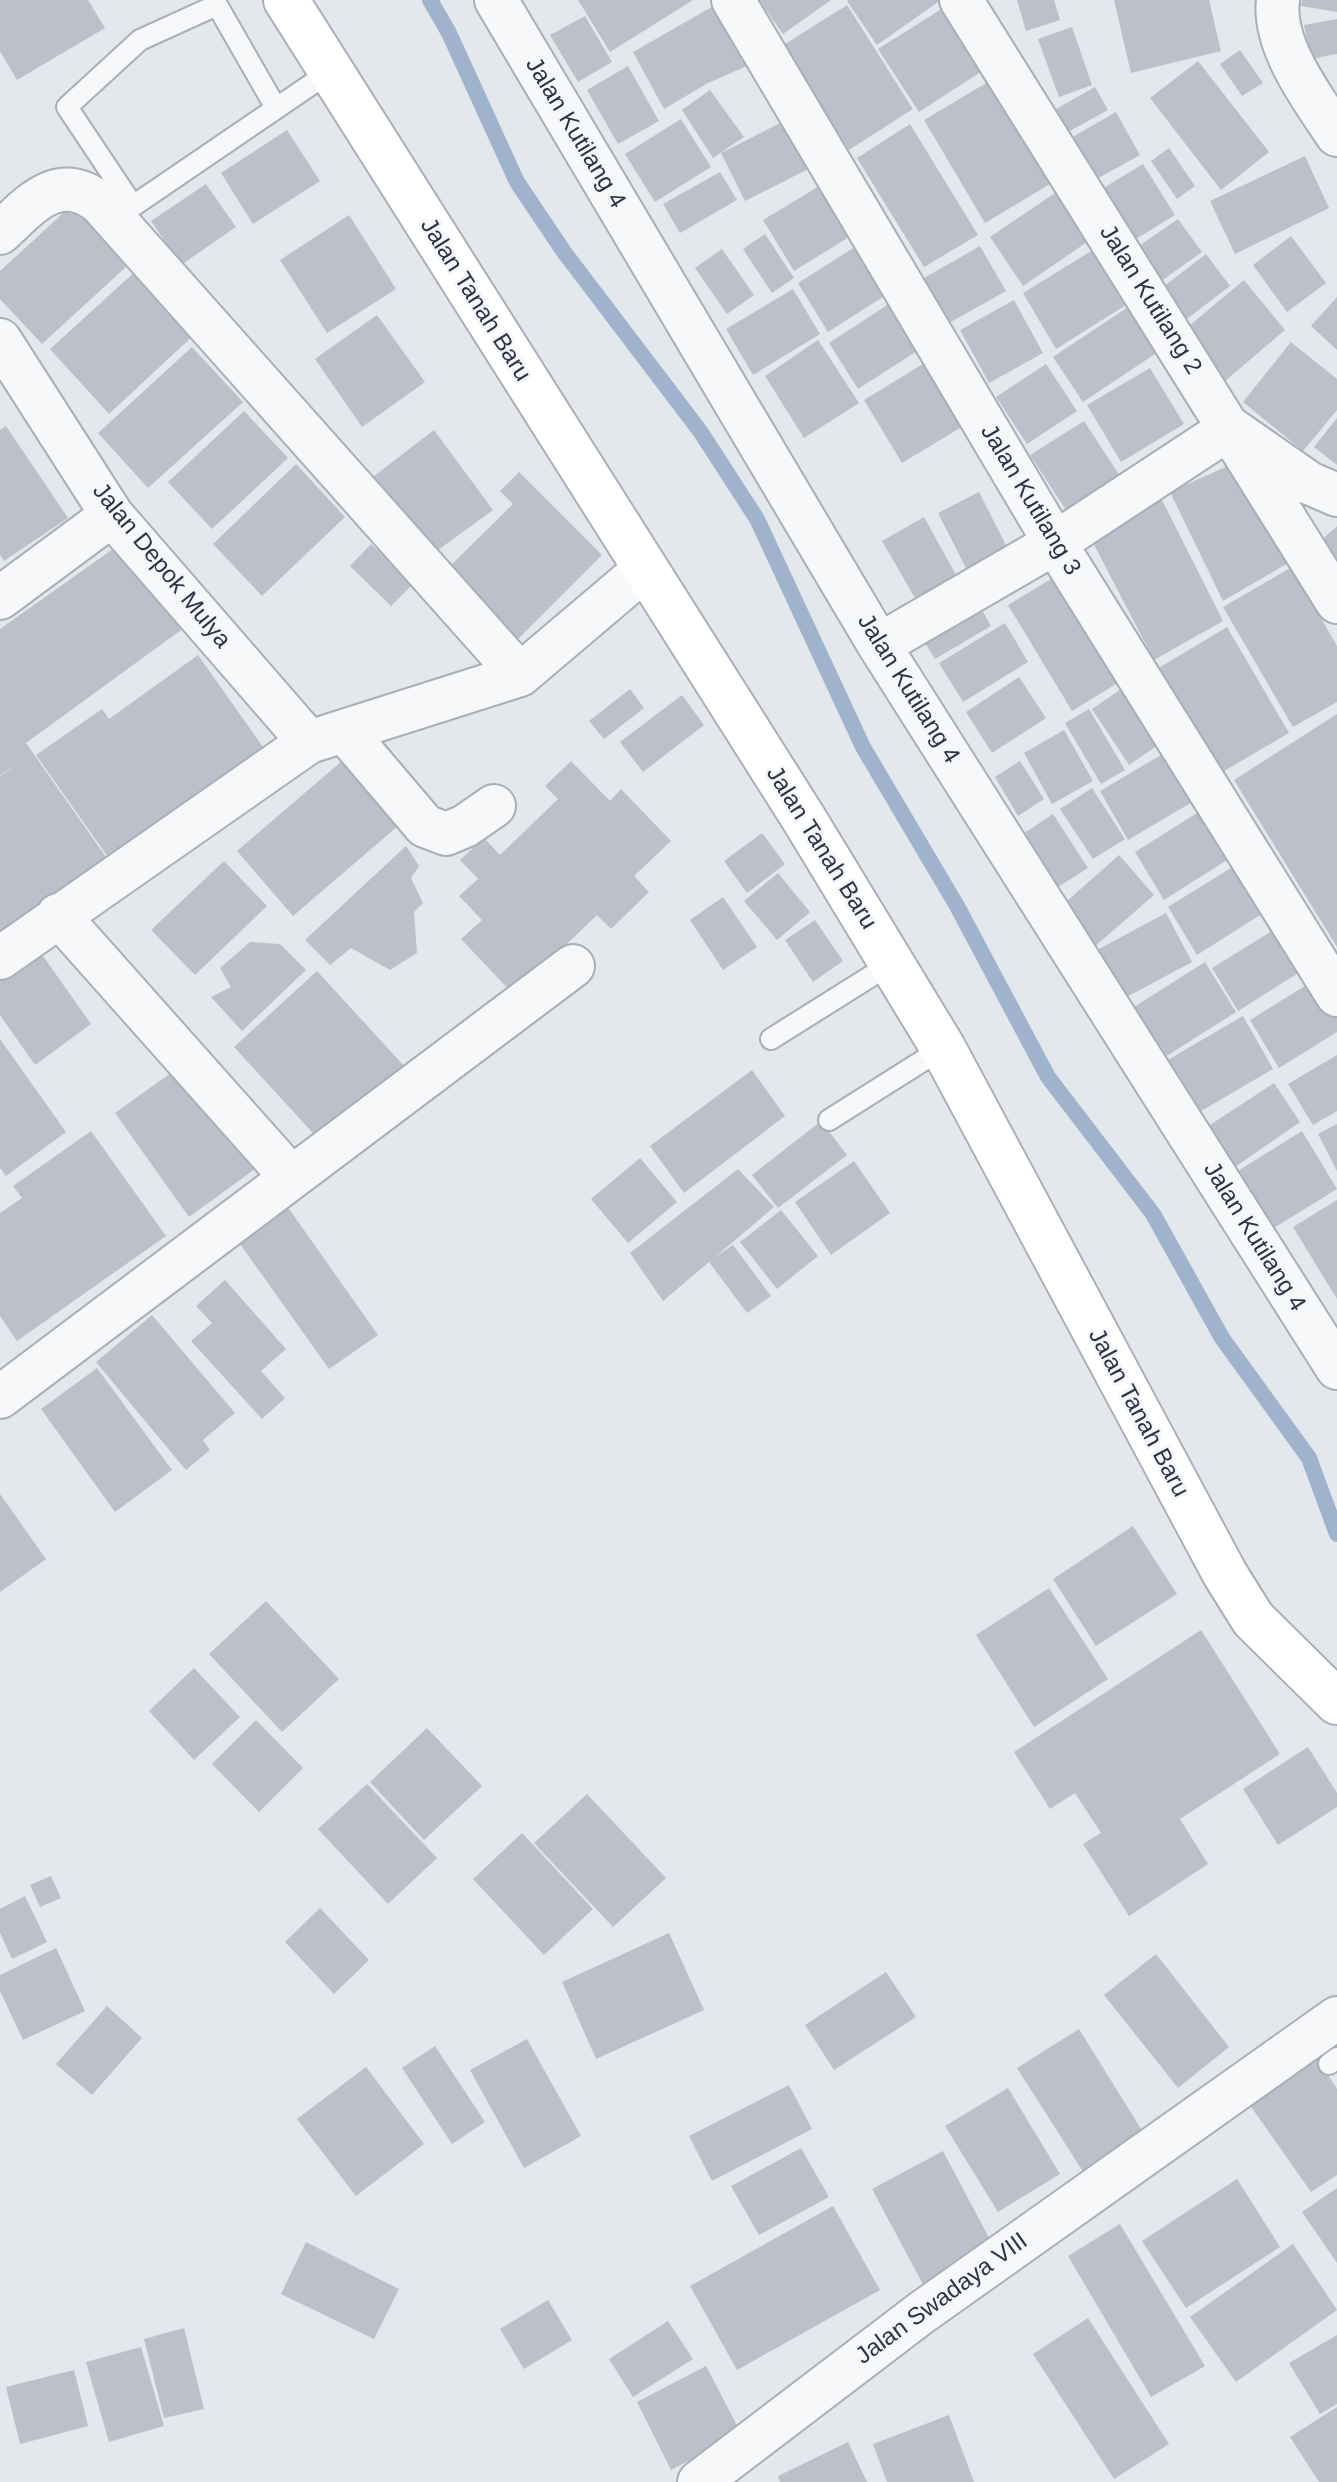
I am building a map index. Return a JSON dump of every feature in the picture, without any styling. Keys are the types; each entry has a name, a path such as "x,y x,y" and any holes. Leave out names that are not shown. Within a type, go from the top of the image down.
{"main road":[{"name":"Jalan Tanah Baru","path":"286,0 943,1048 1225,1574 1253,1619 1337,1702"}],"street":[{"name":"Jalan Kutilang 4","path":"496,0 879,645 1336,1365"},
{"name":"Jalan Kutilang 3","path":"733,0 1055,543 1337,995"},
{"name":"Jalan Kutilang 2","path":"961,0 1337,602"},
{"path":"1278,0 1276,11 1296,74 1337,135"},
{"path":"0,233 40,196 54,191 86,193 100,203 520,675"},
{"name":"Jalan Depok Mulya","path":"0,340 112,515 328,738 425,826 446,834 465,826 494,806"},
{"path":"879,645 1055,543 1230,428 1309,483 1337,495"},
{"path":"0,598 112,515"},
{"path":"0,958 58,915 328,738 520,675 645,569"},
{"path":"58,915 291,1177"},
{"path":"0,1397 573,966"},
{"name":"Jalan Swadaya VIII","path":"714,2476 921,2313 1337,2018"}],"lane":[{"path":"276,108 217,5 140,40 67,107 133,206 331,71"},
{"path":"771,1039 892,963"},
{"path":"829,1120 943,1048"}],"building":[{"path":"0,0 88,0 105,28 17,80 0,51"},
{"path":"578,0 693,0 610,52"},
{"path":"724,0 763,59 708,83 664,109 633,52"},
{"path":"759,0 831,0 783,34"},
{"path":"849,0 941,0 877,45 847,1"},
{"path":"1017,0 1054,0 1060,20 1026,31"},
{"path":"1114,0 1209,0 1221,51 1131,73"},
{"path":"1302,0 1337,0 1337,12 1301,6"},
{"path":"951,3 990,66 919,112 878,49"},
{"path":"847,5 913,109 849,150 782,46"},
{"path":"585,16 612,62 578,82 550,35"},
{"path":"1337,19 1337,54 1311,59 1304,25"},
{"path":"1072,27 1092,85 1059,97 1038,39"},
{"path":"1240,50 1263,83 1242,96 1220,64"},
{"path":"1198,61 1269,152 1221,190 1150,98"},
{"path":"628,66 659,121 618,144 587,90"},
{"path":"988,82 1050,184 985,223 924,120"},
{"path":"1095,87 1108,110 1068,132 1056,109"},
{"path":"710,90 744,137 713,158 682,110"},
{"path":"1116,112 1140,155 1093,181 1069,139"},
{"path":"796,115 820,163 745,201 721,153"},
{"path":"681,119 711,167 655,202 625,154"},
{"path":"910,124 978,235 924,267 857,158"},
{"path":"287,130 320,181 253,224 221,173"},
{"path":"1169,148 1195,186 1177,199 1151,161"},
{"path":"1305,156 1329,208 1235,254 1210,201"},
{"path":"1143,164 1175,215 1131,242 1100,190"},
{"path":"720,172 737,200 680,233 663,204"},
{"path":"831,179 862,229 794,271 763,220"},
{"path":"206,184 236,227 181,265 151,221"},
{"path":"1058,191 1090,240 1023,286 990,237"},
{"path":"72,205 127,266 42,344 0,299 0,271"},
{"path":"349,215 396,289 327,333 280,260"},
{"path":"1178,219 1202,252 1157,284 1133,250"},
{"path":"765,234 794,278 772,293 743,249"},
{"path":"1291,236 1326,283 1287,312 1253,265"},
{"path":"866,240 897,288 828,332 798,283"},
{"path":"1101,245 1134,300 1056,349 1023,293"},
{"path":"980,246 1006,291 949,323 924,278"},
{"path":"722,249 754,295 727,314 695,268"},
{"path":"1206,254 1230,286 1183,322 1159,290"},
{"path":"138,269 196,333 109,414 50,349"},
{"path":"1244,280 1285,330 1225,381 1183,331"},
{"path":"793,289 820,334 753,375 726,329"},
{"path":"1337,297 1337,350 1311,326"},
{"path":"898,298 928,344 858,389 829,343"},
{"path":"1014,300 1043,353 989,383 960,330"},
{"path":"1128,307 1158,352 1083,402 1053,357"},
{"path":"377,315 425,382 362,427 315,359"},
{"path":"818,340 859,403 804,438 765,376"},
{"path":"1291,342 1337,379 1337,410 1303,451 1243,402"},
{"path":"192,347 243,402 148,488 98,433"},
{"path":"931,359 970,422 902,463 864,400"},
{"path":"1046,364 1077,411 1027,444 996,397"},
{"path":"1150,368 1184,424 1121,462 1087,405"},
{"path":"244,411 288,458 212,529 168,482"},
{"path":"1337,418 1337,465 1314,447"},
{"path":"1084,421 1120,476 1066,510 1030,455"},
{"path":"6,426 68,518 4,561 0,555 0,430"},
{"path":"434,430 493,510 423,561 365,483"},
{"path":"1243,459 1290,562 1223,601 1170,492"},
{"path":"296,464 345,517 262,596 213,544"},
{"path":"519,472 602,555 515,642 445,571 513,504 500,491"},
{"path":"979,492 1010,553 969,574 938,513"},
{"path":"1160,496 1223,621 1154,660 1088,533"},
{"path":"924,517 960,582 919,605 882,541"},
{"path":"1337,526 1337,578 1316,545"},
{"path":"120,544 181,630 26,743 108,860 0,936 0,776 18,764 0,775 0,629"},
{"path":"371,544 413,584 391,606 350,566"},
{"path":"1292,567 1337,646 1337,702 1293,727 1223,607"},
{"path":"1061,573 1126,678 1072,711 1008,605"},
{"path":"976,599 991,626 935,659 919,633"},
{"path":"1005,623 1028,662 963,702 939,663"},
{"path":"1227,627 1289,733 1219,774 1157,669"},
{"path":"198,655 263,747 108,857 36,755 102,709 109,719"},
{"path":"1019,677 1046,718 992,753 966,712"},
{"path":"1130,683 1167,739 1129,765 1092,709"},
{"path":"630,689 644,708 604,739 589,721"},
{"path":"682,695 704,725 643,772 620,742"},
{"path":"1089,709 1125,770 1101,784 1065,723"},
{"path":"1337,714 1337,947 1234,780"},
{"path":"1064,730 1093,781 1052,804 1024,753"},
{"path":"1171,749 1199,798 1128,840 1100,791"},
{"path":"342,761 398,826 293,916 237,851"},
{"path":"571,761 610,801 621,789 671,841 634,876 649,892 611,929 597,915 514,995 461,939 482,920 459,896 478,879 460,860 484,838 500,855 558,799 545,786"},
{"path":"1020,761 1044,799 1018,816 995,777"},
{"path":"1092,788 1125,839 1093,859 1060,809"},
{"path":"1208,806 1238,853 1164,900 1135,852"},
{"path":"1053,814 1088,868 1055,889 1020,836"},
{"path":"762,833 785,864 747,893 724,861"},
{"path":"406,846 419,866 411,878 423,903 414,912 417,953 390,970 351,948 330,965 305,940"},
{"path":"1119,855 1154,895 1093,948 1058,909"},
{"path":"224,861 267,906 195,975 151,930"},
{"path":"1242,861 1271,908 1197,955 1168,907"},
{"path":"778,873 810,912 777,940 744,901"},
{"path":"723,897 757,947 723,970 690,920"},
{"path":"1166,913 1192,962 1121,1000 1095,951"},
{"path":"815,920 843,961 813,982 785,940"},
{"path":"1285,923 1311,965 1238,1011 1212,968"},
{"path":"250,942 280,944 306,970 242,1031 211,997 231,987 220,968"},
{"path":"36,946 91,1024 35,1065 0,1015 0,972"},
{"path":"1205,962 1236,1012 1165,1057 1134,1007"},
{"path":"317,971 405,1067 322,1143 234,1047"},
{"path":"1316,979 1337,1014 1337,1032 1279,1068 1250,1020"},
{"path":"1243,1016 1273,1069 1196,1114 1166,1061"},
{"path":"0,1039 66,1132 6,1176 0,1168"},
{"path":"1337,1055 1337,1111 1313,1125 1288,1084"},
{"path":"186,1062 259,1166 189,1217 115,1113"},
{"path":"752,1070 785,1116 684,1193 650,1146"},
{"path":"1274,1083 1300,1122 1235,1167 1207,1127"},
{"path":"821,1121 847,1155 778,1208 752,1175"},
{"path":"1337,1124 1337,1171 1318,1134"},
{"path":"91,1131 166,1236 17,1341 0,1316 0,1213 22,1198 13,1186"},
{"path":"1302,1131 1337,1189 1269,1231 1233,1174"},
{"path":"640,1158 677,1202 628,1243 591,1199"},
{"path":"854,1161 890,1213 831,1255 795,1202"},
{"path":"738,1169 774,1207 714,1258 733,1245 771,1296 747,1313 709,1262 663,1301 630,1253"},
{"path":"1337,1200 1337,1299 1293,1227"},
{"path":"287,1206 378,1335 329,1369 238,1241"},
{"path":"781,1210 818,1256 777,1289 740,1242"},
{"path":"225,1280 286,1349 261,1371 285,1398 262,1419 191,1341 212,1323 196,1306"},
{"path":"152,1315 235,1413 203,1440 210,1450 186,1470 96,1362"},
{"path":"97,1368 172,1470 115,1512 41,1409"},
{"path":"0,1494 46,1559 0,1592"},
{"path":"1133,1526 1177,1594 1096,1646 1053,1579"},
{"path":"1049,1588 1108,1679 1034,1727 976,1635"},
{"path":"266,1601 339,1679 282,1732 209,1654"},
{"path":"1201,1630 1280,1754 1180,1819 1208,1864 1129,1916 1083,1844 1101,1833 1075,1793 1050,1809 1014,1752"},
{"path":"194,1668 240,1717 194,1760 149,1711"},
{"path":"256,1720 303,1768 259,1812 212,1764"},
{"path":"427,1728 482,1786 424,1840 370,1782"},
{"path":"1308,1747 1337,1793 1337,1807 1278,1845 1243,1789"},
{"path":"367,1784 437,1858 388,1904 318,1829"},
{"path":"587,1794 666,1878 613,1927 534,1843"},
{"path":"522,1833 593,1909 544,1955 473,1879"},
{"path":"51,1876 61,1898 40,1907 30,1885"},
{"path":"25,1896 47,1942 12,1959 0,1933 0,1909"},
{"path":"320,1908 369,1960 334,1994 285,1942"},
{"path":"669,1933 704,2010 596,2059 562,1982"},
{"path":"56,1948 85,2011 23,2040 0,1991 0,1975"},
{"path":"1156,1954 1229,2047 1178,2088 1104,1995"},
{"path":"886,1972 916,2017 834,2070 805,2025"},
{"path":"107,2006 142,2038 92,2095 56,2064"},
{"path":"1079,2029 1148,2140 1087,2178 1017,2068"},
{"path":"527,2039 581,2136 524,2168 470,2070"},
{"path":"435,2046 485,2122 452,2144 402,2068"},
{"path":"1314,2053 1337,2089 1337,2175 1311,2192 1247,2101"},
{"path":"366,2067 424,2144 356,2196 297,2119"},
{"path":"789,2085 812,2129 712,2181 689,2136"},
{"path":"1008,2088 1060,2174 998,2212 945,2126"},
{"path":"801,2148 829,2197 759,2235 731,2186"},
{"path":"943,2151 997,2253 926,2290 872,2189"},
{"path":"1237,2179 1280,2247 1186,2308 1142,2241"},
{"path":"1337,2188 1337,2263 1302,2212"},
{"path":"833,2206 880,2290 737,2370 690,2286"},
{"path":"1120,2224 1205,2366 1151,2397 1068,2256"},
{"path":"306,2242 399,2289 374,2339 281,2294"},
{"path":"1293,2244 1337,2310 1236,2382 1190,2317"},
{"path":"548,2300 572,2340 524,2369 500,2329"},
{"path":"1088,2318 1169,2444 1114,2479 1033,2354"},
{"path":"668,2321 693,2359 633,2397 609,2359"},
{"path":"184,2328 204,2409 164,2418 144,2339"},
{"path":"1337,2335 1337,2404 1320,2414 1289,2363"},
{"path":"141,2347 164,2426 109,2442 86,2362"},
{"path":"706,2366 741,2433 671,2470 637,2402"},
{"path":"74,2370 88,2426 20,2444 6,2387"},
{"path":"1337,2407 1337,2482 1319,2482 1290,2437"},
{"path":"949,2415 974,2482 887,2482 873,2444"},
{"path":"848,2442 867,2482 780,2482 778,2476"}],"waterway":[{"path":"430,0 449,33 517,182 564,252 700,431 757,519 863,747 957,906 1048,1077 1153,1214 1222,1338 1309,1458 1337,1534"}]}
